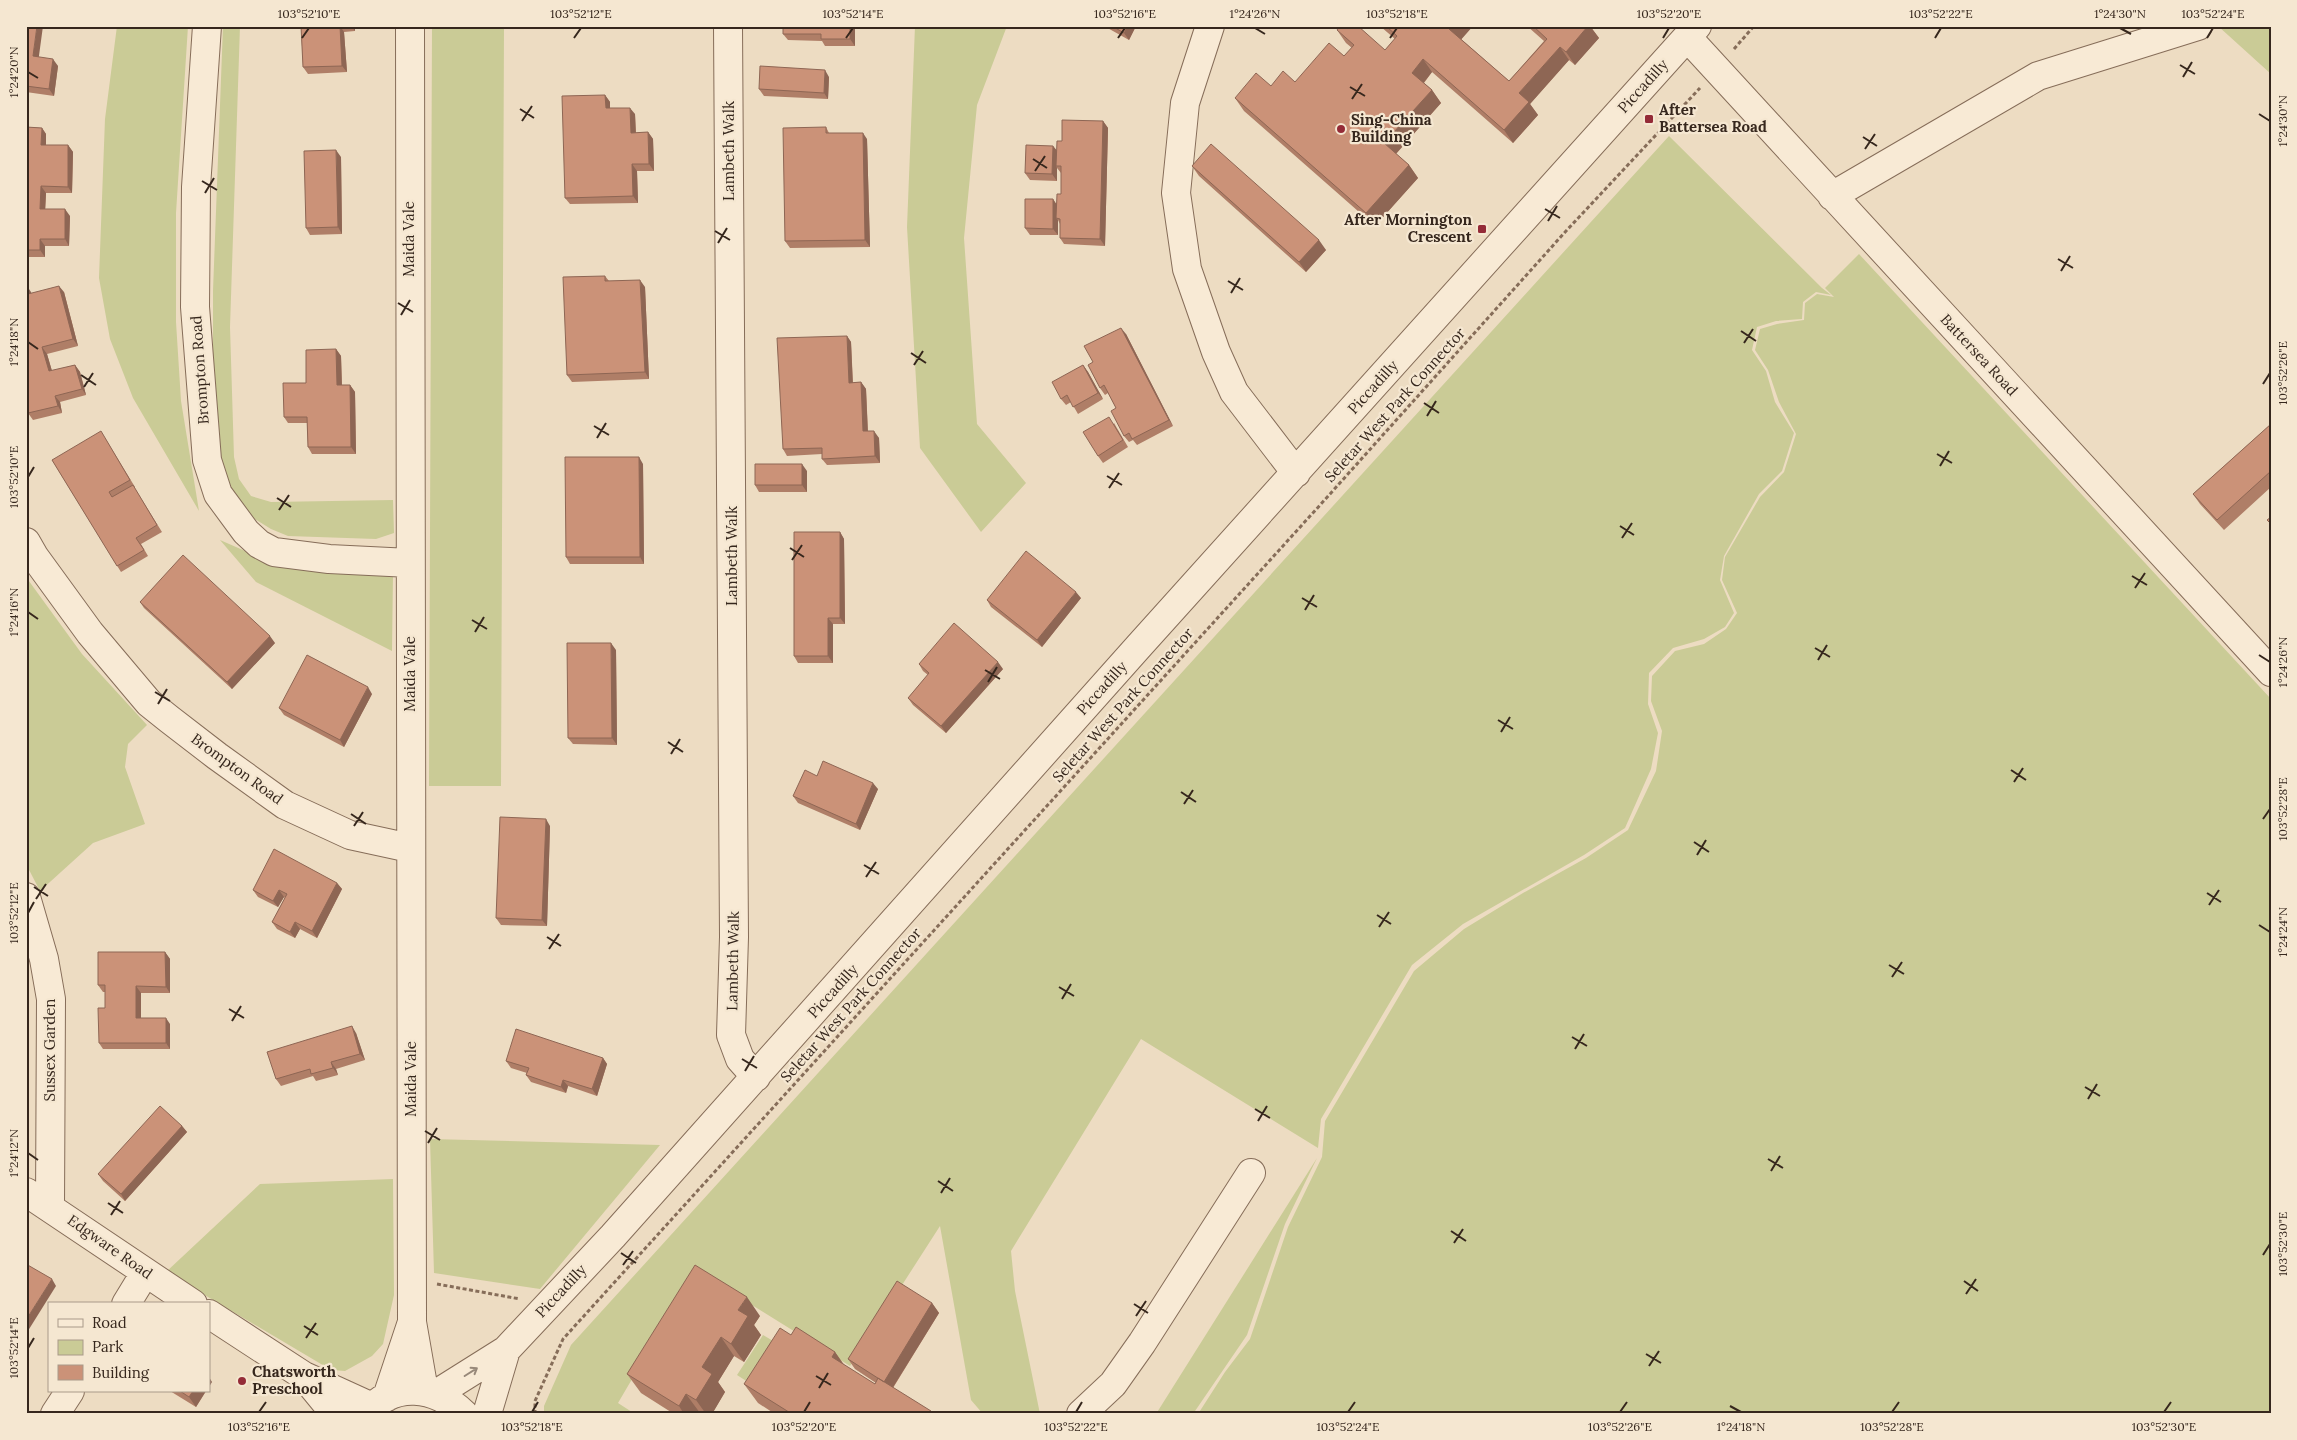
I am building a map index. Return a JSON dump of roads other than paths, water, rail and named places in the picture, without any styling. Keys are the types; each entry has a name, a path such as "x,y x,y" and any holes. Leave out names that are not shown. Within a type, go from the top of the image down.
{"street":[{"name":"Brompton Road","path":"207,26 196,187 195,307 206,460 218,494 246,532 259,544 274,552 329,559 410,563"},
{"name":"Maida Vale","path":"410,26 412,1322 430,1392"},
{"name":"Lambeth Walk","path":"728,26 734,937 731,1035 740,1059 756,1077"},
{"path":"1210,26 1185,103 1176,193 1187,269 1216,352 1234,392 1296,473"},
{"path":"1832,196 2038,76 2198,26"},
{"name":"Piccadilly","path":"430,1392 506,1350 613,1236 1692,32"},
{"name":"Battersea Road","path":"1692,32 1717,70 2271,672"},
{"name":"Brompton Road","path":"26,542 34,556 90,633 156,708 217,756 285,805 350,835 410,848"},
{"name":"Sussex Garden","path":"26,897 44,960 51,999 50,1206"},
{"path":"1081,1414 1113,1384 1142,1343 1251,1173"},
{"name":"Edgware Road","path":"26,1192 50,1206 190,1302"},
{"path":"127,1302 146,1273"},
{"path":"210,1315 304,1376 375,1406 399,1392 430,1392 452,1402 464,1414"},
{"name":"Maida Vale","path":"375,1406 412,1322"},
{"name":"Piccadilly","path":"487,1414 506,1350"},
{"path":"304,1376 335,1414"},
{"path":"55,1414 69,1392"}],"place":[{"name":"After Battersea Road","path":"1649,119"},
{"name":"Sing-China Building","path":"1341,129"},
{"name":"After Mornington Crescent","path":"1482,229"},
{"name":"Chatsworth Preschool","path":"242,1381"}]}
